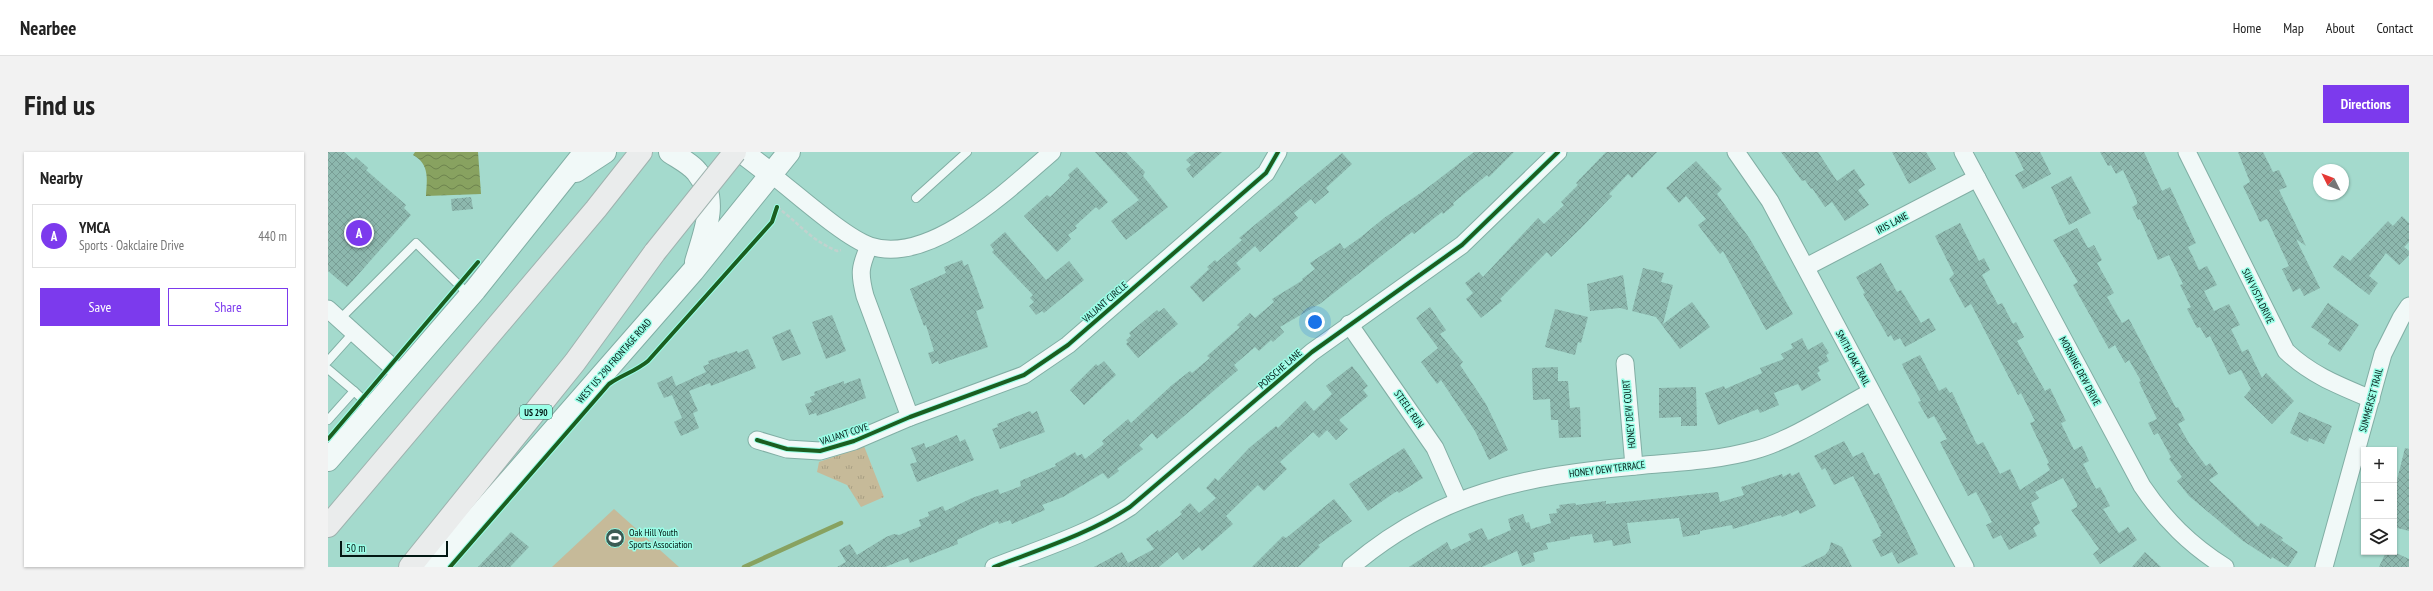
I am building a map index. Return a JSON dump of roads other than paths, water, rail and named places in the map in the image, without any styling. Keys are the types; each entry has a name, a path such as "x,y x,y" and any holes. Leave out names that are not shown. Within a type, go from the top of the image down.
{"highway":[{"path":"328,526 596,208 641,152"},
{"name":"US 290","path":"410,567 575,362 655,252 735,152"},
{"path":"328,504 387,456"}],"main road":[{"path":"328,460 470,296 585,152"},
{"path":"564,180 605,152"},
{"path":"670,152 697,172 708,192 710,210 693,271"},
{"path":"742,152 772,175"},
{"name":"WEST US 290 FRONTAGE ROAD","path":"434,567 693,271 772,175 789,152"}],"street":[{"path":"772,175 846,232 869,246 901,250 924,244 942,236 993,201 1052,152"},
{"name":"VALIANT CIRCLE","path":"910,417 1024,375 1068,345 1266,173 1278,152"},
{"name":"SMITH OAK TRAIL","path":"1736,152 1770,201 1963,566"},
{"name":"MORNING DEW DRIVE","path":"1963,152 2142,486 2172,526 2204,554 2225,567"},
{"name":"SUN VISTA DRIVE","path":"2187,152 2286,351 2300,364 2316,374 2371,399"},
{"name":"PORSCHE LANE","path":"994,567 1112,520 1130,508 1312,352 1349,324 1462,245 1553,154"},
{"name":"IRIS LANE","path":"1806,267 1977,178"},
{"path":"869,246 861,266 860,276 865,296 910,417"},
{"name":"SUMMERSET TRAIL","path":"2324,567 2383,354 2401,318 2409,306"},
{"path":"334,314 401,376"},
{"name":"STEELE RUN","path":"1349,324 1435,448 1458,500"},
{"name":"HONEY DEW COURT","path":"1625,363 1634,466"},
{"name":"HONEY DEW TERRACE","path":"1351,567 1390,538 1458,500 1494,488 1540,477 1726,457 1758,450 1785,438 1871,392"},
{"name":"VALIANT COVE","path":"757,440 787,449 820,451 854,441 910,417"}],"lane":[{"path":"916,198 967,152"},
{"path":"334,314 416,243 470,296"},
{"path":"328,361 354,332"},
{"path":"328,369 373,408"},
{"path":"328,420 354,391"}],"water":[{"path":"415,152 478,152 481,194 426,196 427,184 425,168 413,155"}],"waterway":[{"path":"744,567 841,523"}],"place":[{"name":"YMCA","path":"359,233"},
{"name":"Oak Hill Youth Sports Association","path":"615,538"}]}
